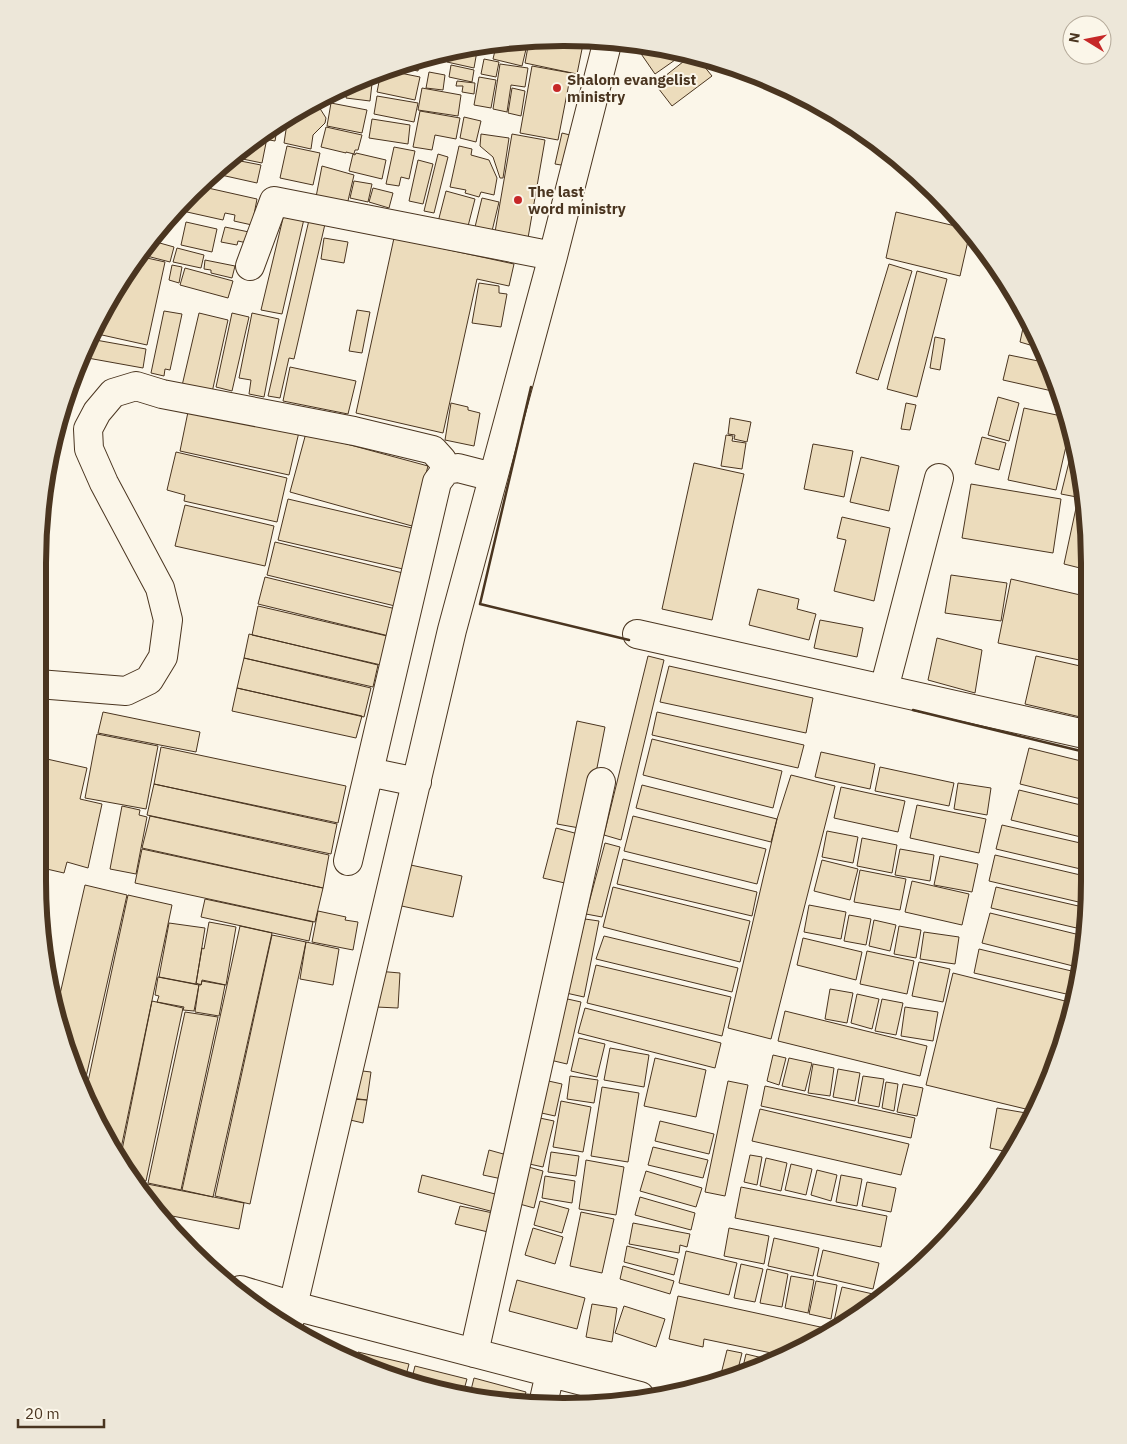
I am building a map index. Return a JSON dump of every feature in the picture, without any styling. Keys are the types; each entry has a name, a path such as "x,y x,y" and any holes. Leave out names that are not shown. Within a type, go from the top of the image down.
{"lane":[{"path":"291,1316 452,630 553,256 606,48"},
{"path":"250,266 274,201 553,256"},
{"path":"46,685 126,691 149,680 163,657 168,620 160,588 104,483 89,449 88,429 97,412 113,393 136,386 162,394 354,431 433,450 442,460 446,470"},
{"path":"348,861 437,482 446,470 458,468 493,477"},
{"path":"884,689 939,478"},
{"path":"637,634 1081,733"},
{"path":"369,772 417,782"},
{"path":"474,1353 600,782"},
{"path":"265,1303 291,1316 474,1353 629,1393"},
{"path":"544,1397 550,1373"}],"building":[{"path":"526,47 522,66 493,59 495,51"},
{"path":"528,47 582,47 577,74 525,63"},
{"path":"640,52 676,59 655,74"},
{"path":"476,54 474,68 447,62 447,60"},
{"path":"484,59 499,62 496,77 481,74"},
{"path":"684,61 704,66 712,76 672,106 655,84"},
{"path":"500,64 528,68 525,87 511,85 507,112 493,109"},
{"path":"451,65 474,70 472,82 449,77"},
{"path":"532,66 571,73 558,140 520,133"},
{"path":"429,72 445,75 443,90 426,88"},
{"path":"397,74 420,77 415,100 377,92 379,81"},
{"path":"479,77 496,80 491,108 474,105"},
{"path":"457,81 475,83 474,94 462,92 463,86 456,86"},
{"path":"372,84 370,101 346,98 347,95"},
{"path":"422,88 461,95 458,116 418,110"},
{"path":"512,88 525,91 521,116 508,113"},
{"path":"377,96 418,103 414,122 374,114"},
{"path":"331,103 367,110 362,133 327,126"},
{"path":"320,108 326,118 325,123 313,135 311,149 284,143 286,127"},
{"path":"420,111 460,118 456,139 435,135 432,150 413,147"},
{"path":"464,117 481,121 476,142 460,138"},
{"path":"372,119 410,125 408,144 369,138"},
{"path":"326,127 362,135 358,150 355,150 354,154 321,147"},
{"path":"276,133 275,141 267,140"},
{"path":"562,133 574,136 567,166 555,164"},
{"path":"481,134 509,138 503,178 500,178 493,157 480,146"},
{"path":"512,134 545,140 528,238 495,232"},
{"path":"263,142 266,143 262,163 242,159"},
{"path":"287,146 320,153 313,185 280,178"},
{"path":"459,146 472,149 471,155 489,160 497,178 494,195 481,192 479,197 465,193 466,190 450,187"},
{"path":"394,147 415,151 409,179 401,177 399,186 386,184"},
{"path":"356,153 386,160 382,179 349,171 353,154 355,155"},
{"path":"438,154 448,157 434,213 424,211"},
{"path":"418,160 433,164 423,204 409,201"},
{"path":"239,161 261,165 257,183 222,175"},
{"path":"322,166 354,175 347,205 316,197"},
{"path":"354,181 372,184 368,202 350,198"},
{"path":"208,188 257,199 252,225 234,221 235,215 225,213 223,220 187,212 188,209"},
{"path":"373,188 393,193 389,208 369,202"},
{"path":"446,191 475,199 467,230 438,222"},
{"path":"482,198 499,202 492,231 475,227"},
{"path":"896,212 955,226 968,241 960,276 886,258"},
{"path":"284,214 304,219 282,314 261,310"},
{"path":"309,220 325,224 294,359 289,358 280,398 268,396"},
{"path":"186,222 217,229 212,252 181,245"},
{"path":"225,227 249,232 247,243 238,241 237,245 221,242"},
{"path":"324,238 348,242 344,263 321,259"},
{"path":"394,238 514,264 509,286 477,279 443,433 356,413"},
{"path":"158,243 174,247 170,262 148,256"},
{"path":"177,248 204,255 201,268 173,262"},
{"path":"146,258 165,262 147,345 100,335 133,276"},
{"path":"205,260 235,266 232,278 211,273 211,270 204,269"},
{"path":"889,264 912,271 878,380 856,373"},
{"path":"172,265 182,267 179,283 169,280"},
{"path":"185,268 233,281 228,298 180,285"},
{"path":"917,271 947,279 917,397 887,389"},
{"path":"479,283 499,286 499,293 507,294 501,327 472,323"},
{"path":"357,310 370,312 362,353 349,351"},
{"path":"164,311 182,314 170,370 165,369 164,376 151,373"},
{"path":"199,313 228,320 211,397 181,390"},
{"path":"232,313 249,317 232,391 216,387"},
{"path":"252,313 279,319 264,397 249,394 251,380 239,378"},
{"path":"1023,328 1032,346 1020,342"},
{"path":"935,337 945,339 940,370 930,368"},
{"path":"98,340 146,349 143,368 89,358"},
{"path":"1009,355 1039,361 1051,391 1003,380"},
{"path":"290,367 356,381 348,414 283,401"},
{"path":"998,397 1019,403 1009,441 988,435"},
{"path":"451,403 468,407 468,410 480,413 474,446 445,440"},
{"path":"906,403 916,405 910,430 901,429"},
{"path":"189,407 299,432 289,475 180,451"},
{"path":"1024,408 1059,415 1066,444 1056,490 1008,480"},
{"path":"730,418 751,422 747,442 734,439 735,435 728,434"},
{"path":"306,433 428,466 412,526 290,492"},
{"path":"726,435 733,436 732,441 746,443 742,469 721,466"},
{"path":"982,437 1006,443 999,470 975,464"},
{"path":"813,444 853,451 844,497 804,489"},
{"path":"176,452 287,478 277,522 184,501 185,495 167,490"},
{"path":"861,457 899,466 889,511 850,502"},
{"path":"1069,462 1071,462 1076,497 1061,494"},
{"path":"694,463 744,474 712,620 662,609"},
{"path":"971,484 1061,499 1053,553 962,538"},
{"path":"288,499 412,528 403,569 278,540"},
{"path":"185,505 274,526 265,566 175,546"},
{"path":"1076,508 1077,508 1081,568 1064,564"},
{"path":"842,517 890,528 874,601 834,591 846,540 837,538"},
{"path":"275,542 403,573 395,606 267,575"},
{"path":"951,575 1007,583 1001,621 945,613"},
{"path":"265,577 396,609 389,636 258,604"},
{"path":"1011,579 1081,595 1081,660 998,643"},
{"path":"758,589 799,599 797,609 816,614 809,640 749,625"},
{"path":"258,606 387,636 381,665 252,635"},
{"path":"820,620 863,628 857,657 814,648"},
{"path":"249,634 378,665 373,687 244,658"},
{"path":"937,638 982,650 975,693 928,680"},
{"path":"648,656 664,660 621,840 604,835"},
{"path":"1036,656 1081,666 1081,717 1025,704"},
{"path":"244,658 371,688 364,717 237,688"},
{"path":"669,666 813,698 806,733 660,702"},
{"path":"237,688 362,716 356,738 232,711"},
{"path":"103,712 200,732 196,752 98,733"},
{"path":"657,712 804,745 798,768 652,735"},
{"path":"577,721 605,727 585,829 557,824"},
{"path":"97,734 158,746 146,809 85,798"},
{"path":"652,739 782,771 773,808 643,775"},
{"path":"161,747 346,786 338,823 154,784"},
{"path":"1029,748 1081,761 1081,799 1020,784"},
{"path":"821,752 875,764 870,789 815,777"},
{"path":"46,759 87,768 80,799 102,804 88,868 67,862 64,873 46,869"},
{"path":"880,767 954,783 949,806 875,791"},
{"path":"791,775 835,786 771,1039 728,1028 777,819"},
{"path":"958,783 991,788 987,815 954,809"},
{"path":"154,784 337,824 331,854 147,815"},
{"path":"642,785 777,819 771,842 636,808"},
{"path":"841,787 905,801 898,832 834,818"},
{"path":"1019,790 1081,805 1081,837 1011,820"},
{"path":"917,805 986,819 979,853 910,838"},
{"path":"122,806 140,810 139,815 147,817 136,874 110,869"},
{"path":"150,816 329,855 323,888 142,848"},
{"path":"633,816 766,849 757,884 624,851"},
{"path":"1002,825 1081,843 1081,869 996,849"},
{"path":"556,828 582,835 569,884 543,878"},
{"path":"827,831 858,837 853,863 822,857"},
{"path":"862,838 897,845 892,873 857,866"},
{"path":"605,843 620,847 602,917 586,914"},
{"path":"142,849 323,888 315,922 135,883"},
{"path":"900,849 934,855 930,881 895,875"},
{"path":"995,855 1081,875 1080,902 989,881"},
{"path":"940,856 978,864 972,892 934,885"},
{"path":"623,859 757,892 752,916 617,884"},
{"path":"822,860 858,869 850,900 814,891"},
{"path":"406,864 462,876 453,917 397,905"},
{"path":"860,870 906,879 900,910 854,902"},
{"path":"912,881 969,894 962,925 905,912"},
{"path":"85,885 127,895 86,1078 74,1047 60,996"},
{"path":"613,887 750,921 740,962 603,927"},
{"path":"996,887 1080,906 1078,928 991,908"},
{"path":"128,895 172,905 121,1148 88,1082"},
{"path":"205,899 313,922 309,941 201,917"},
{"path":"809,905 846,912 841,939 804,932"},
{"path":"318,911 346,917 345,920 358,922 353,950 312,942"},
{"path":"990,913 1078,934 1073,966 982,943"},
{"path":"849,915 871,919 866,945 844,941"},
{"path":"585,919 599,921 584,997 566,993"},
{"path":"874,920 896,925 890,951 869,946"},
{"path":"209,922 236,927 226,985 202,980 201,985 196,983"},
{"path":"169,923 205,928 196,984 159,977"},
{"path":"240,926 272,933 213,1197 182,1190"},
{"path":"899,926 921,930 916,958 894,954"},
{"path":"924,932 959,937 955,964 920,959"},
{"path":"272,935 306,942 250,1204 215,1196"},
{"path":"604,936 738,968 732,992 596,959"},
{"path":"803,938 862,952 856,980 797,965"},
{"path":"306,942 339,949 333,985 300,979"},
{"path":"979,949 1072,971 1068,994 974,973"},
{"path":"867,951 914,961 907,994 860,984"},
{"path":"919,962 950,969 943,1002 912,996"},
{"path":"596,965 731,997 722,1036 587,1003"},
{"path":"377,971 400,973 398,1008 376,1007"},
{"path":"953,973 1066,1001 1053,1047 1027,1109 926,1085"},
{"path":"158,977 199,985 194,1011 183,1010 184,1007 157,1002 159,996 155,995"},
{"path":"202,981 225,985 219,1016 195,1012 199,984 201,985"},
{"path":"830,989 853,993 847,1023 825,1019"},
{"path":"857,994 879,999 872,1029 851,1023"},
{"path":"563,998 581,1002 567,1064 550,1060"},
{"path":"882,999 903,1003 896,1035 875,1031"},
{"path":"152,1001 183,1008 146,1181 142,1180 122,1149"},
{"path":"905,1007 938,1012 933,1041 901,1036"},
{"path":"585,1008 721,1043 715,1068 578,1033"},
{"path":"785,1011 927,1046 920,1076 778,1041"},
{"path":"185,1012 218,1017 181,1190 148,1183"},
{"path":"579,1038 605,1044 597,1077 571,1071"},
{"path":"610,1048 649,1055 644,1087 604,1080"},
{"path":"773,1055 786,1058 779,1085 767,1081"},
{"path":"655,1058 706,1070 696,1117 644,1106"},
{"path":"789,1058 812,1063 805,1091 782,1086"},
{"path":"813,1064 834,1068 830,1096 808,1093"},
{"path":"838,1069 860,1073 855,1101 833,1097"},
{"path":"354,1070 371,1072 367,1100 351,1098"},
{"path":"570,1076 598,1080 594,1103 567,1099"},
{"path":"863,1076 884,1079 879,1107 858,1103"},
{"path":"544,1080 562,1084 555,1116 537,1112"},
{"path":"728,1081 748,1085 725,1196 705,1192"},
{"path":"886,1082 898,1084 894,1111 882,1108"},
{"path":"903,1084 923,1088 917,1116 897,1112"},
{"path":"765,1086 915,1118 911,1138 761,1106"},
{"path":"602,1087 639,1093 628,1162 591,1156"},
{"path":"350,1099 367,1100 363,1123 346,1119"},
{"path":"561,1101 591,1107 583,1152 553,1147"},
{"path":"997,1108 1025,1113 1004,1151 990,1148"},
{"path":"760,1109 909,1144 901,1175 752,1141"},
{"path":"535,1117 554,1121 543,1167 525,1163"},
{"path":"660,1121 714,1134 709,1154 655,1141"},
{"path":"653,1147 708,1160 703,1178 648,1165"},
{"path":"489,1150 507,1155 502,1179 483,1175"},
{"path":"551,1152 579,1156 576,1176 548,1172"},
{"path":"750,1155 762,1157 757,1185 744,1182"},
{"path":"766,1158 787,1163 781,1191 760,1186"},
{"path":"586,1160 624,1167 616,1215 579,1209"},
{"path":"791,1164 812,1169 806,1195 785,1190"},
{"path":"525,1166 543,1171 534,1208 516,1203"},
{"path":"817,1170 837,1175 831,1201 811,1195"},
{"path":"646,1171 702,1188 696,1207 640,1191"},
{"path":"422,1175 499,1195 494,1212 418,1192"},
{"path":"841,1175 862,1179 857,1206 836,1202"},
{"path":"545,1176 575,1181 572,1203 542,1198"},
{"path":"867,1182 896,1188 891,1212 862,1206"},
{"path":"144,1183 244,1203 239,1229 170,1216"},
{"path":"741,1187 887,1216 881,1247 735,1218"},
{"path":"640,1197 695,1213 691,1230 635,1215"},
{"path":"540,1201 569,1209 562,1233 534,1225"},
{"path":"460,1206 493,1213 488,1232 455,1224"},
{"path":"581,1212 614,1219 602,1273 570,1266"},
{"path":"633,1223 690,1234 687,1247 680,1245 679,1253 629,1244"},
{"path":"533,1228 563,1237 555,1264 525,1255"},
{"path":"729,1228 769,1236 764,1264 724,1256"},
{"path":"774,1238 819,1248 813,1276 768,1266"},
{"path":"627,1246 678,1259 674,1275 624,1262"},
{"path":"823,1250 879,1263 873,1289 817,1276"},
{"path":"686,1251 737,1263 729,1295 679,1283"},
{"path":"741,1264 763,1269 755,1302 734,1298"},
{"path":"623,1266 674,1281 670,1294 620,1279"},
{"path":"767,1269 788,1274 782,1307 760,1303"},
{"path":"791,1276 814,1280 808,1313 785,1308"},
{"path":"517,1280 585,1298 577,1329 509,1311"},
{"path":"816,1281 837,1285 831,1319 809,1314"},
{"path":"842,1287 873,1294 851,1311 834,1321"},
{"path":"678,1296 823,1328 772,1353 704,1339 703,1347 669,1339"},
{"path":"592,1304 617,1308 612,1342 586,1337"},
{"path":"624,1306 665,1319 656,1347 615,1333"},
{"path":"727,1350 742,1353 739,1367 721,1373"},
{"path":"358,1352 409,1364 407,1373 397,1370 357,1354"},
{"path":"746,1354 762,1358 761,1358 743,1365"},
{"path":"415,1366 467,1379 464,1388 413,1375"},
{"path":"474,1378 526,1392 525,1396 471,1389"}],"wall":[{"path":"531,387 480,604 629,640"},
{"path":"913,710 1081,751"}],"place":[{"name":"Shalom evangelist ministry","path":"557,88"},
{"name":"The last word ministry","path":"518,200"}]}
